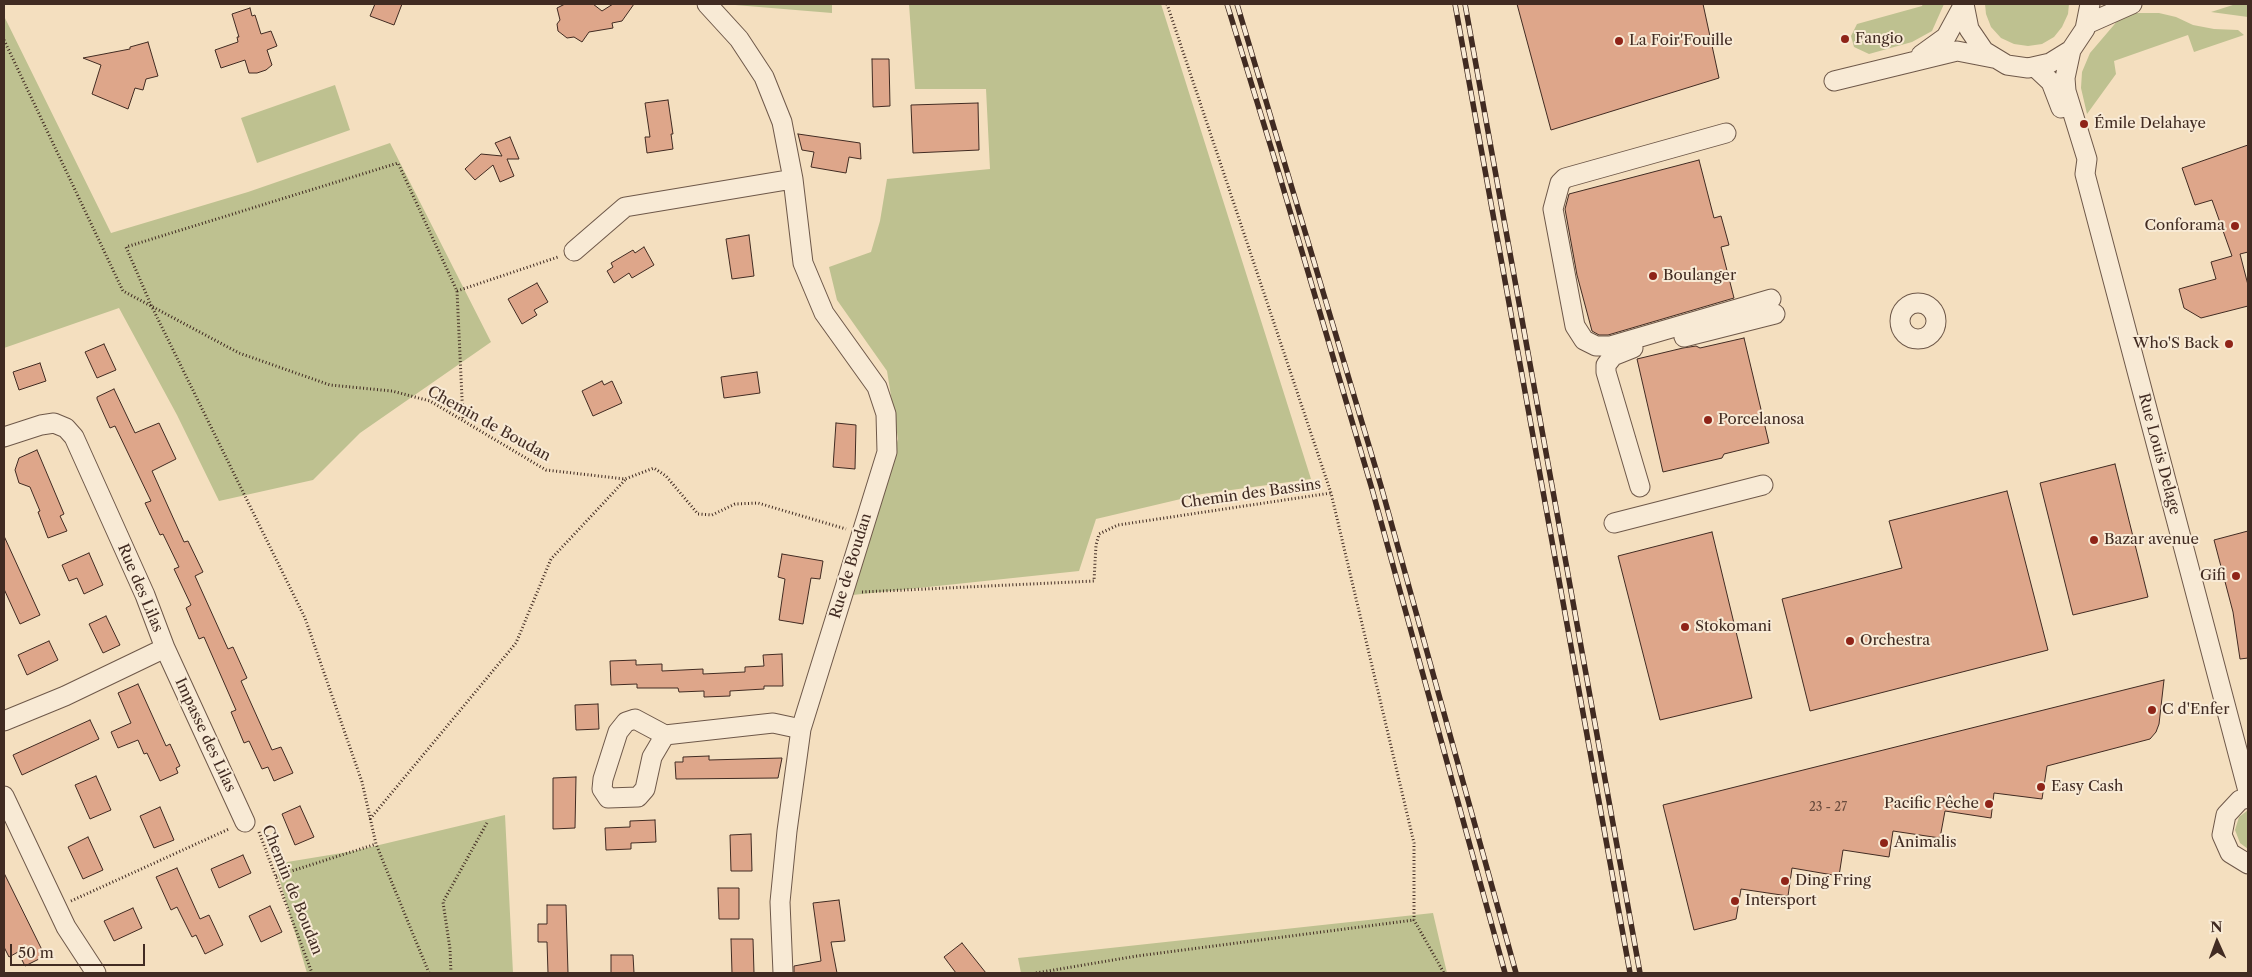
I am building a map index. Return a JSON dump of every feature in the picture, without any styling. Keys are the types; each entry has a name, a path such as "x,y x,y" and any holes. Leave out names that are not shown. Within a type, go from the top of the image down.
{"street":[{"name":"Rue de Boudan","path":"707,4 739,40 764,77 782,122 793,178 803,263 824,313 877,387 886,414 887,452 842,593 802,729 787,831 780,902 783,973"},
{"path":"1964,4 1965,16 1972,35 1979,46 1994,59"},
{"path":"1887,68 1926,53 1946,37 1964,4"},
{"path":"1834,81 1957,51 1994,59 2014,66 2035,67 2050,63 2070,50 2080,38 2087,24 2090,4"},
{"path":"2087,24 2132,4"},
{"name":"Rue Louis Delage","path":"2070,50 2066,69 2066,90 2087,159 2085,174 2248,791"},
{"name":"Rue Louis Delage","path":"2035,67 2051,82 2057,92 2075,162 2085,174"},
{"path":"1640,487 1606,372 1606,365 1613,356 1630,349 1773,306 1610,346 1596,346 1584,340 1575,326 1553,209 1560,183 1565,178 1726,133"},
{"path":"574,251 625,207 793,178"},
{"name":"Rue des Lilas","path":"4,437 41,425 54,423 66,428 74,436 145,595 165,648 65,696 4,721"},
{"path":"1614,523 1764,485"},
{"name":"Impasse des Lilas","path":"165,648 245,822"},
{"path":"665,735 774,723 802,729"},
{"path":"4,796 66,927 96,973"},
{"path":"2248,798 2240,800 2226,815 2222,835 2230,853 2248,864"}],"path":[{"path":"1168,4 1331,493"},
{"name":"Chemin de Boudan","path":"4,40 123,291 239,353 330,385 392,390 430,401 546,470 626,479"},
{"path":"428,973 376,844 362,782 305,618 151,305 126,247 398,163 457,291 463,420"},
{"path":"457,291 574,251"},
{"name":"Chemin de Boudan","path":"370,819 516,643 551,559 626,479 654,468 666,476 698,514 712,515 734,504 758,503 861,533"},
{"name":"Chemin des Bassins","path":"842,593 1094,581 1096,545 1099,534 1118,525 1331,493 1414,843 1414,920 1444,973"},
{"path":"451,973 450,950 443,902 488,821"},
{"path":"57,907 245,822"},
{"name":"Chemin de Boudan","path":"245,822 257,825 312,973"},
{"path":"276,876 376,844"},
{"path":"1036,973 1137,956 1414,920"}],"green space":[{"path":"733,4 832,4 832,13 735,5"},
{"path":"909,4 1161,4 1311,479 1202,494 1096,519 1079,571 843,596 883,488 898,439 887,371 837,300 829,267 871,252 880,221 887,179 990,169 986,89 915,89"},
{"path":"1923,4 1944,4 1932,31 1912,42 1869,54 1854,47 1851,36 1857,24 1922,6"},
{"path":"1985,4 2069,4 2068,14 2062,27 2054,37 2042,44 2028,46 2014,44 2001,38 1991,27 1986,14"},
{"path":"2236,4 2248,4 2248,17 2211,12"},
{"path":"2136,13 2159,13 2176,17 2193,25 2214,29 2238,30 2244,35 2194,52 2188,35 2114,61 2116,74 2087,114 2081,88 2082,72 2090,53 2119,19"},
{"path":"4,16 111,233 248,192 390,143 491,342 360,433 313,480 219,501 177,415 119,308 4,348"},
{"path":"335,85 350,130 257,163 241,118"},
{"path":"2248,810 2248,849 2240,843 2235,830 2239,817"},
{"path":"505,815 513,973 307,973 275,864 354,851"},
{"path":"1433,913 1447,973 1021,973 1018,958"}],"building":[{"path":"375,4 402,4 394,25 370,16"},
{"path":"565,4 593,4 602,11 613,4 634,4 622,21 612,23 613,28 589,32 582,42 574,37 567,38 558,31 557,24 560,20 557,8"},
{"name":"La Foir'Fouille","path":"1517,4 1703,4 1719,78 1551,130"},
{"path":"250,8 252,16 255,15 261,34 271,31 277,46 267,50 272,65 266,70 257,73 249,73 245,60 221,68 215,50 238,42 237,37 239,37 232,14"},
{"path":"148,42 158,76 146,79 143,90 135,88 128,109 92,94 101,65 83,58 130,49 130,47"},
{"path":"872,59 889,59 890,106 873,107"},
{"path":"668,100 673,134 671,134 673,149 647,153 645,137 650,137 645,103"},
{"path":"978,103 979,150 913,153 911,105"},
{"path":"798,134 860,143 861,159 849,157 846,173 811,167 814,152 802,150"},
{"path":"510,137 519,159 507,159 514,176 500,182 493,165 475,180 465,169 481,154 502,156 495,143"},
{"path":"2248,145 2248,252 2240,254 2248,285 2248,306 2201,318 2184,308 2179,289 2216,279 2211,262 2232,256 2212,200 2195,205 2182,168"},
{"name":"Boulanger","path":"1699,160 1714,218 1721,216 1729,245 1721,247 1734,298 1608,335 1599,335 1592,331 1577,275 1565,209 1569,194"},
{"path":"749,235 754,276 732,279 726,239"},
{"path":"644,247 654,265 632,278 629,273 614,283 607,271 613,267 611,263 633,250 635,253"},
{"path":"537,283 548,302 534,310 537,315 522,324 508,299"},
{"name":"Porcelanosa","path":"1744,338 1769,443 1724,454 1722,458 1663,472 1637,359 1683,348 1696,346 1700,348"},
{"path":"104,344 116,370 97,378 85,352"},
{"path":"40,363 46,381 19,390 13,372"},
{"path":"757,372 760,393 724,398 721,377"},
{"path":"602,381 604,385 612,381 622,403 593,416 582,391"},
{"path":"114,389 135,433 159,423 176,459 152,471 184,542 188,541 203,572 195,576 228,649 233,647 247,678 241,681 272,750 281,747 293,773 274,781 268,767 262,769 249,741 244,743 231,712 236,710 204,637 199,639 186,608 191,605 174,569 179,567 163,534 160,535 145,503 151,501 115,426 110,428 97,399 97,397"},
{"path":"836,423 856,425 855,469 833,467"},
{"path":"37,450 64,514 60,516 67,531 48,538 30,487 19,483 15,470 19,458"},
{"name":"Bazar avenue","path":"2115,464 2148,597 2073,615 2040,483"},
{"path":"2007,491 2048,650 1810,711 1782,599 1902,568 1889,521"},
{"name":"Gifi","path":"2248,531 2248,658 2240,659 2233,612 2214,540"},
{"name":"Stokomani","path":"1712,532 1752,698 1660,720 1618,556"},
{"path":"4,536 40,615 20,624 4,589"},
{"path":"89,553 103,585 84,594 77,578 69,581 62,565"},
{"path":"782,554 823,561 820,579 811,578 803,624 779,620 785,579 778,577"},
{"path":"106,616 120,645 103,653 89,624"},
{"path":"49,641 58,660 27,675 18,655"},
{"path":"782,654 783,686 764,686 764,689 730,691 730,696 704,697 704,691 679,692 678,688 637,688 637,684 611,685 610,661 636,660 636,665 662,664 662,671 703,669 703,674 745,672 745,667 764,666 763,655"},
{"path":"2164,680 2159,724 2156,732 2150,739 2047,766 2042,799 1994,793 1991,818 1945,811 1940,838 1893,831 1889,857 1843,850 1839,876 1792,868 1788,896 1741,889 1736,919 1694,930 1663,805"},
{"path":"138,684 166,746 170,744 180,766 176,768 178,773 160,781 147,753 144,754 138,740 118,748 111,732 131,723 118,693"},
{"path":"598,704 599,729 576,730 575,705"},
{"path":"90,720 99,739 22,775 13,755"},
{"path":"709,756 709,760 782,758 778,778 676,779 675,762 683,762 683,757"},
{"path":"96,776 111,810 90,819 75,785"},
{"path":"576,777 575,828 553,829 553,778"},
{"path":"300,806 314,837 295,845 282,814"},
{"path":"160,807 174,840 154,848 140,816"},
{"path":"655,820 656,842 631,843 631,849 606,850 605,828 630,827 630,821"},
{"path":"751,834 752,871 731,871 730,835"},
{"path":"88,837 103,870 83,879 68,847"},
{"path":"243,855 251,873 219,888 211,869"},
{"path":"177,868 200,919 209,915 223,945 205,954 196,935 192,937 177,907 171,910 156,877"},
{"path":"4,873 45,956 25,966 18,952 9,957 4,947"},
{"path":"718,888 739,888 739,919 719,919"},
{"path":"839,900 845,941 831,942 837,973 794,973 794,966 821,961 813,903"},
{"path":"547,905 566,905 568,973 548,973 547,942 538,942 538,924 547,924"},
{"path":"270,906 282,932 261,942 249,916"},
{"path":"133,908 142,928 114,941 104,921"},
{"path":"731,939 753,939 754,973 732,973"},
{"path":"962,943 986,973 956,973 944,957"},
{"path":"611,955 633,955 634,973 611,973"}],"railway":[{"path":"1227,4 1372,489 1505,973"},
{"path":"1237,4 1381,486 1516,973"},
{"path":"1455,4 1630,973"},
{"path":"1465,4 1640,973"}],"place":[{"name":"Fangio","path":"1845,39"},
{"name":"La Foir'Fouille","path":"1619,41"},
{"name":"Émile Delahaye","path":"2084,124"},
{"name":"Conforama","path":"2235,226"},
{"name":"Boulanger","path":"1653,276"},
{"name":"Who'S Back","path":"2229,344"},
{"name":"Porcelanosa","path":"1708,420"},
{"name":"Bazar avenue","path":"2094,540"},
{"name":"Gifi","path":"2236,576"},
{"name":"Stokomani","path":"1685,627"},
{"name":"Orchestra","path":"1850,641"},
{"name":"C d'Enfer","path":"2152,710"},
{"name":"Easy Cash","path":"2041,787"},
{"name":"Pacific Pêche","path":"1989,804"},
{"name":"Animalis","path":"1884,843"},
{"name":"Ding Fring","path":"1785,881"},
{"name":"Intersport","path":"1735,901"}]}
